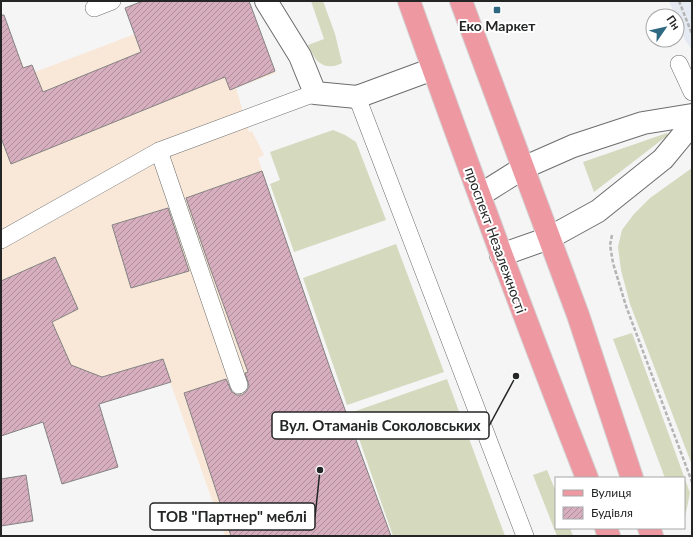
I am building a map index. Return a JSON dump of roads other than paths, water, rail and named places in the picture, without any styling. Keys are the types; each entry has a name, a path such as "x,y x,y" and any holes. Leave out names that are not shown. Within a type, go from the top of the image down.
{"main road":[{"name":"проспект Незалежності","path":"409,1 501,255 587,477"},
{"path":"461,1 578,315 632,477"}],"street":[{"path":"266,1 300,56 315,93 357,97 433,69"},
{"path":"480,195 523,168 573,146 643,123 692,115"},
{"path":"501,255 549,238 598,211 662,159 692,124"}],"lane":[{"path":"94,8 112,1"},
{"path":"679,64 692,92"},
{"path":"1,240 159,151 315,93"},
{"path":"357,97 525,536"},
{"path":"159,151 239,385"}],"place":[{"name":"Еко Маркет","path":"497,10"},
{"name":"Вул. Отаманів Соколовських","path":"516,376"},
{"name":"ТОВ \"Партнер\" меблі","path":"320,470"}]}
